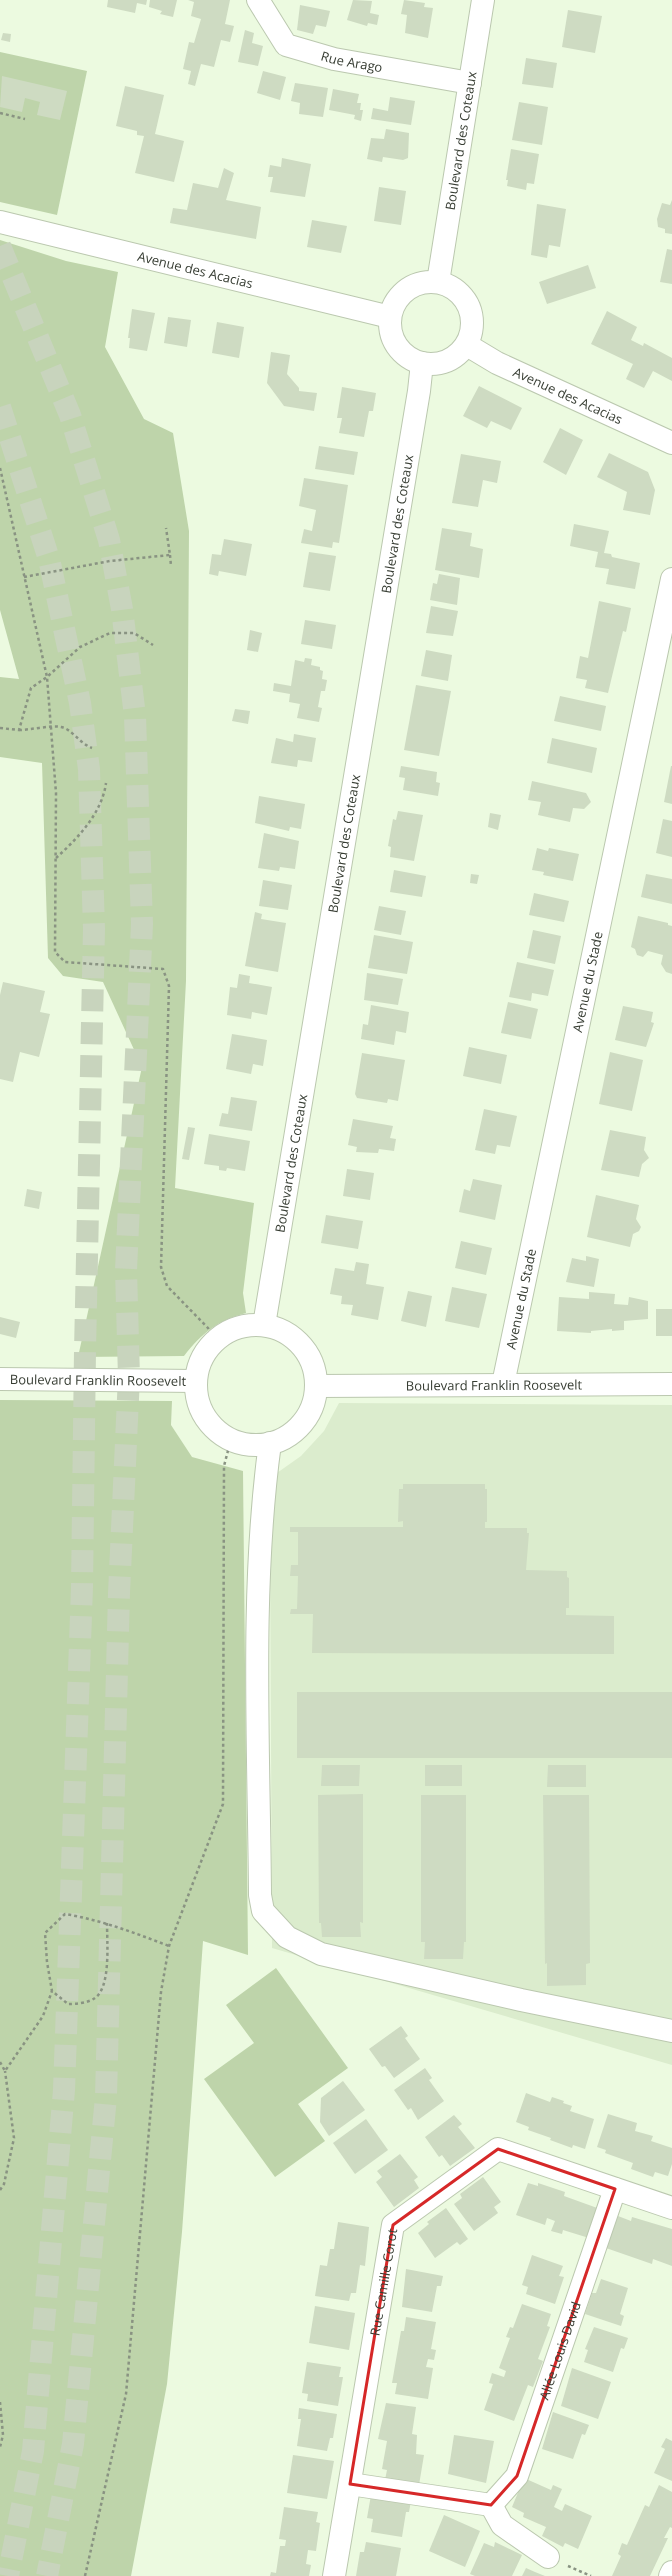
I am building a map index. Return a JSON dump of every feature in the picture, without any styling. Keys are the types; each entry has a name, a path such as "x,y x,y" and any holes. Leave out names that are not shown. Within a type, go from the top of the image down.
{"street":[{"name":"Rue Arago","path":"258,0 286,45 334,59 470,83"},
{"name":"Boulevard des Coteaux","path":"438,282 483,0"},
{"name":"Avenue des Acacias","path":"0,222 390,317"},
{"path":"424,282 438,282 456,290 470,305 473,318 472,332 466,345 458,355 447,361 434,364 422,363 410,359 394,341 390,317 394,304 401,294 412,286 424,282"},
{"name":"Avenue des Acacias","path":"466,345 497,364 672,443"},
{"name":"Boulevard des Coteaux","path":"264,1325 419,391 422,363"},
{"name":"Avenue du Stade","path":"503,1384 672,579"},
{"path":"245,1325 264,1325 281,1330 308,1352 315,1369 317,1386 313,1406 303,1423 288,1436 270,1443 250,1445 231,1440 216,1430 204,1416 198,1399 196,1381 198,1367 213,1343 228,1331 245,1325"},
{"name":"Boulevard Franklin Roosevelt","path":"0,1379 196,1381"},
{"name":"Boulevard Franklin Roosevelt","path":"317,1386 672,1384"},
{"path":"270,1443 266,1472 258,1617 260,1895 263,1911 287,1937 321,1954 521,2000 672,2032"},
{"name":"Rue Camille Corot","path":"334,2576 393,2225 498,2149 672,2208"},
{"name":"Allée Louis David","path":"491,2505 517,2476 615,2189"},
{"path":"350,2484 491,2505 502,2525 548,2557"},
{"path":"670,2576 672,2572"}],"path":[{"path":"0,113 26,119"},
{"path":"0,468 47,677 56,793 55,952 65,962 163,969 169,986 161,1267 167,1286 208,1328 213,1343"},
{"path":"166,528 171,566"},
{"path":"24,577 110,561 170,555"},
{"path":"19,730 31,688 47,677 80,646 110,634 134,633 153,645"},
{"path":"0,728 19,730 61,727 74,734 81,744 92,748"},
{"path":"56,858 72,844 97,812 106,783"},
{"path":"85,2576 126,2394 160,1992 169,1946 223,1804 224,1466 231,1440"},
{"path":"5,2071 43,2016 52,1991 47,1962 46,1933 65,1914 93,1918 169,1946"},
{"path":"52,1991 68,2004 79,2004 95,1998 105,1984 107,1923"},
{"path":"0,2062 5,2071 14,2138 4,2184 0,2190"},
{"path":"0,2402 3,2435 0,2447"}],"highlighted area":[{"path":"498,2149 615,2189 517,2476 491,2505 350,2484 393,2225"}],"shaded area":[{"path":"0,52 87,71 57,215 0,202"},
{"path":"0,240 66,261 118,272 105,347 144,419 173,433 189,531 186,981 175,1188 254,1203 243,1293 246,1313 227,1319 211,1328 184,1356 78,1357 142,1067 103,982 63,976 48,958 42,763 0,757 0,677 19,679 0,610"},
{"path":"0,1400 172,1401 171,1425 192,1457 243,1471 248,1955 203,1941 182,2232 167,2384 131,2576 0,2576"},
{"path":"339,1403 672,1405 672,2065 272,1948 270,1539 267,1480 301,1456 324,1431"},
{"path":"276,1968 348,2068 298,2104 325,2141 275,2177 204,2079 254,2043 226,2005"}],"building":[{"path":"108,0 147,0 146,5 137,3 135,13 107,7"},
{"path":"150,0 177,0 173,17 160,14 162,11 149,7"},
{"path":"188,0 230,0 225,24 234,26 230,42 221,40 214,67 201,64 195,86 188,84 191,71 183,69 189,42 194,43 201,19 191,16 194,2"},
{"path":"353,0 372,1 370,13 379,15 377,25 368,23 367,26 347,20"},
{"path":"404,0 425,3 424,7 433,8 428,38 405,33 407,15 401,14"},
{"path":"300,5 330,11 326,27 316,25 313,34 297,30"},
{"path":"568,10 602,16 595,53 562,47"},
{"path":"245,30 254,33 252,43 263,46 258,66 238,62"},
{"path":"3,33 11,34 10,42 1,40"},
{"path":"526,58 557,63 553,88 522,84"},
{"path":"263,71 286,77 280,100 257,93"},
{"path":"2,76 67,91 60,120 37,115 40,102 25,98 22,112 0,107"},
{"path":"295,83 328,88 323,117 299,114 300,103 291,101"},
{"path":"125,86 164,95 155,134 184,141 174,182 135,173 144,136 137,135 137,131 116,126"},
{"path":"333,89 359,94 357,103 361,103 360,110 363,110 361,121 354,119 355,115 329,110"},
{"path":"390,97 415,101 411,125 371,119 373,108 388,111"},
{"path":"519,102 548,107 542,145 512,140"},
{"path":"386,129 409,133 408,158 403,160 383,157 382,162 367,159 371,138 384,139"},
{"path":"511,149 539,154 534,184 527,183 526,190 507,186 508,180 506,180"},
{"path":"282,158 311,164 305,197 270,192 273,177 268,177 270,165 281,167"},
{"path":"224,168 234,173 226,200 261,207 256,239 170,223 173,208 187,210 193,183 218,188"},
{"path":"379,187 406,191 401,225 374,221"},
{"path":"672,200 672,234 665,233 665,229 658,227 657,219 662,203 670,205"},
{"path":"537,204 566,209 560,247 549,245 547,258 531,255"},
{"path":"312,220 347,226 341,253 307,247"},
{"path":"667,249 672,250 672,284 660,282"},
{"path":"588,265 596,288 547,304 539,282"},
{"path":"132,309 155,313 147,351 129,348 130,338 128,338"},
{"path":"607,311 637,327 631,340 643,346 644,343 672,358 672,381 653,371 644,388 626,379 633,364 591,344"},
{"path":"168,317 191,320 187,347 164,343"},
{"path":"217,322 244,327 239,358 212,353"},
{"path":"271,352 290,355 287,374 299,388 299,391 317,393 314,411 284,406 267,383"},
{"path":"479,386 522,408 511,430 491,421 487,428 463,416"},
{"path":"342,387 376,393 373,411 369,411 364,437 339,433 342,418 337,418"},
{"path":"560,428 583,440 566,475 543,462"},
{"path":"319,446 358,452 354,475 315,469"},
{"path":"609,453 648,472 655,490 650,515 623,510 627,492 597,477"},
{"path":"461,454 501,461 497,483 483,480 478,507 452,503"},
{"path":"304,478 348,485 339,543 333,542 332,548 301,543 304,529 312,531 316,510 299,506"},
{"path":"574,524 609,531 604,553 611,554 612,557 640,563 635,589 606,584 609,569 595,567 598,552 570,546"},
{"path":"442,528 472,533 470,546 483,549 479,578 435,570"},
{"path":"224,539 252,544 246,576 219,571 218,576 209,574 212,554 221,555"},
{"path":"309,552 336,556 330,591 303,587"},
{"path":"439,574 460,578 457,605 430,600 433,583 437,584"},
{"path":"599,601 631,608 626,632 623,631 608,693 585,688 587,680 576,678 580,656 588,658"},
{"path":"431,606 458,611 453,636 426,633"},
{"path":"305,620 336,625 332,649 301,644"},
{"path":"250,630 262,633 258,652 247,650"},
{"path":"426,650 452,655 448,681 421,676"},
{"path":"305,658 312,659 311,665 320,667 320,670 323,671 322,679 327,680 325,691 321,691 318,707 322,708 319,722 297,718 300,704 289,702 290,694 273,691 274,683 291,686 295,660 304,662"},
{"path":"416,685 451,691 439,756 404,750"},
{"path":"560,696 606,706 601,731 554,721"},
{"path":"235,709 250,711 248,724 232,721"},
{"path":"294,734 316,738 312,762 298,760 297,767 271,763 276,738 293,742"},
{"path":"552,738 597,748 592,773 547,763"},
{"path":"401,766 437,772 436,782 440,783 438,796 403,790 405,778 399,777"},
{"path":"672,766 672,804 664,802"},
{"path":"532,781 586,793 591,802 584,809 573,808 570,822 538,815 541,802 528,800"},
{"path":"259,796 305,804 301,829 290,827 289,831 255,823"},
{"path":"398,811 423,815 414,861 390,857 391,847 388,846 393,819 396,820"},
{"path":"490,813 501,815 498,830 488,827"},
{"path":"663,819 672,821 672,857 656,853"},
{"path":"264,833 299,841 295,869 280,867 279,871 258,868"},
{"path":"537,848 548,851 549,848 579,854 573,881 543,875 544,872 532,870"},
{"path":"394,870 426,876 422,897 390,892"},
{"path":"471,874 479,875 477,884 470,883"},
{"path":"646,874 672,879 672,904 641,897"},
{"path":"263,880 292,885 288,910 259,906"},
{"path":"534,893 569,901 564,922 529,915"},
{"path":"379,906 406,911 401,935 374,930"},
{"path":"255,912 262,914 261,919 286,923 278,972 245,966"},
{"path":"638,916 668,923 668,925 672,926 672,974 666,972 661,964 663,955 648,951 643,957 637,955 635,949 631,947"},
{"path":"533,930 561,936 555,964 527,958"},
{"path":"374,935 413,942 407,974 368,968"},
{"path":"517,962 554,970 548,996 532,993 531,1001 509,997"},
{"path":"367,973 403,979 398,1005 364,1000"},
{"path":"239,974 250,976 249,983 272,987 267,1015 252,1012 251,1019 227,1015 230,987 237,988"},
{"path":"3,982 45,991 40,1012 50,1014 39,1057 20,1052 13,1082 0,1079 0,995"},
{"path":"508,1002 538,1009 531,1039 501,1033"},
{"path":"371,1005 409,1012 406,1033 396,1031 394,1045 361,1039 363,1024 368,1025"},
{"path":"623,1006 653,1012 651,1022 654,1023 646,1047 615,1040"},
{"path":"232,1034 267,1040 263,1066 253,1064 251,1074 226,1069"},
{"path":"469,1047 507,1055 501,1084 463,1076"},
{"path":"610,1052 643,1060 632,1111 599,1104"},
{"path":"362,1053 405,1060 398,1101 388,1099 387,1103 357,1098 355,1094"},
{"path":"231,1097 257,1101 252,1131 219,1126 222,1113 228,1114"},
{"path":"484,1109 517,1116 510,1147 497,1145 495,1154 475,1150"},
{"path":"353,1119 393,1126 390,1138 396,1139 394,1151 379,1149 378,1153 356,1152 357,1147 348,1145"},
{"path":"188,1127 195,1128 189,1160 182,1159"},
{"path":"610,1130 646,1137 644,1150 649,1158 642,1164 639,1177 601,1170"},
{"path":"209,1134 250,1141 245,1171 227,1168 226,1171 219,1170 219,1166 204,1164"},
{"path":"347,1169 374,1173 370,1200 343,1196"},
{"path":"473,1179 502,1185 495,1220 459,1212 464,1189 470,1191"},
{"path":"27,1189 42,1192 39,1209 24,1206"},
{"path":"596,1195 639,1205 636,1219 641,1227 639,1231 633,1234 630,1247 587,1237"},
{"path":"326,1215 363,1221 358,1249 321,1243"},
{"path":"461,1241 492,1248 486,1275 455,1268"},
{"path":"586,1256 599,1259 594,1287 566,1282 572,1258 586,1261"},
{"path":"356,1262 369,1264 366,1284 384,1287 378,1320 351,1315 353,1305 341,1304 342,1296 330,1294 335,1268 354,1271"},
{"path":"452,1287 487,1294 479,1328 445,1321"},
{"path":"408,1291 432,1296 426,1327 401,1321"},
{"path":"589,1292 615,1294 614,1304 628,1305 629,1297 648,1301 648,1319 624,1321 624,1330 612,1331 612,1329 591,1331 591,1333 557,1331 559,1297 589,1299"},
{"path":"656,1309 672,1309 672,1336 656,1336"},
{"path":"0,1317 20,1322 16,1338 0,1334"},
{"path":"403,1484 485,1484 485,1489 487,1489 487,1522 485,1522 485,1528 527,1528 527,1533 529,1533 526,1570 567,1571 567,1577 569,1578 569,1608 566,1608 566,1615 614,1616 614,1654 312,1653 313,1614 290,1614 291,1609 297,1609 298,1576 290,1576 291,1565 298,1565 298,1532 290,1532 290,1527 403,1527 403,1521 398,1522 399,1489 403,1489"},
{"path":"297,1692 672,1692 672,1758 297,1758"},
{"path":"322,1765 360,1765 359,1786 321,1786"},
{"path":"425,1765 462,1765 462,1786 425,1786"},
{"path":"548,1765 586,1765 586,1787 547,1787"},
{"path":"363,1794 363,1923 360,1922 361,1937 322,1937 321,1923 319,1923 318,1795"},
{"path":"421,1795 466,1795 466,1942 464,1942 463,1959 424,1959 425,1942 421,1942"},
{"path":"543,1795 589,1795 590,1963 586,1964 586,1985 547,1986 547,1963 545,1964"},
{"path":"401,2026 408,2036 405,2038 420,2059 394,2078 385,2066 382,2067 369,2049"},
{"path":"425,2068 432,2078 429,2080 444,2101 418,2120 411,2108 408,2110 394,2090"},
{"path":"343,2081 365,2110 329,2136 320,2122 321,2098"},
{"path":"526,2093 550,2102 552,2097 564,2101 563,2103 572,2106 570,2111 594,2119 585,2149 573,2145 572,2148 550,2140 551,2138 528,2130 529,2127 516,2122"},
{"path":"608,2114 637,2123 635,2131 653,2136 651,2141 672,2148 672,2164 668,2176 655,2172 653,2177 631,2169 633,2163 605,2153 606,2150 597,2147"},
{"path":"454,2115 462,2124 458,2127 475,2148 450,2166 442,2155 439,2157 425,2137"},
{"path":"366,2119 388,2150 355,2174 333,2143"},
{"path":"400,2154 418,2177 414,2180 419,2188 394,2207 376,2182 382,2177 377,2171"},
{"path":"483,2177 501,2202 494,2207 498,2213 474,2231 454,2204 462,2198 460,2194"},
{"path":"528,2183 538,2186 538,2183 565,2192 564,2196 600,2209 589,2238 563,2230 562,2234 551,2231 555,2221 547,2218 545,2225 516,2215"},
{"path":"446,2208 468,2239 460,2245 457,2242 435,2258 418,2233 429,2224 427,2222"},
{"path":"618,2216 631,2221 632,2217 672,2229 672,2266 653,2259 652,2264 606,2248"},
{"path":"338,2222 369,2227 365,2266 360,2265 356,2293 351,2293 349,2301 315,2296 320,2265 327,2266 330,2249 334,2249"},
{"path":"532,2255 563,2266 559,2276 564,2277 555,2304 526,2294 528,2287 522,2285"},
{"path":"406,2269 443,2276 441,2286 437,2286 432,2312 402,2307"},
{"path":"601,2279 628,2288 620,2314 624,2316 621,2326 585,2314 592,2293 596,2293"},
{"path":"522,2304 551,2314 547,2326 550,2327 538,2359 543,2361 533,2387 528,2385 514,2421 484,2410 493,2384 489,2383 492,2373 504,2377 506,2371 499,2368 510,2338 506,2337 510,2327 513,2328"},
{"path":"315,2306 355,2313 349,2350 309,2343"},
{"path":"406,2317 436,2322 431,2349 436,2350 434,2360 428,2359 426,2367 433,2368 428,2399 395,2394 397,2383 392,2383 401,2331 404,2331"},
{"path":"594,2327 628,2338 624,2349 621,2348 613,2372 584,2362 588,2350 585,2349"},
{"path":"307,2362 341,2367 339,2377 343,2377 338,2406 307,2401 308,2394 302,2393"},
{"path":"572,2368 611,2382 598,2419 561,2406"},
{"path":"386,2403 416,2407 412,2434 417,2435 416,2454 424,2455 419,2485 385,2480 387,2470 382,2469 387,2441 378,2439"},
{"path":"299,2408 337,2414 333,2438 330,2438 327,2451 297,2446 301,2419 298,2419"},
{"path":"553,2412 589,2425 585,2435 582,2434 573,2459 542,2449"},
{"path":"454,2435 494,2441 486,2483 448,2474"},
{"path":"666,2438 672,2441 672,2481 654,2473 665,2449 661,2447"},
{"path":"293,2455 334,2461 327,2499 287,2493"},
{"path":"524,2478 551,2490 553,2485 562,2489 554,2507 562,2511 565,2504 592,2516 578,2549 565,2543 563,2547 542,2536 546,2527 523,2517 524,2513 512,2507"},
{"path":"659,2485 672,2492 672,2528 670,2527 664,2538 668,2538 650,2576 612,2576 621,2556 618,2554 622,2543 627,2545 645,2505 649,2507"},
{"path":"371,2495 411,2501 409,2512 406,2512 402,2537 371,2532 373,2519 367,2518"},
{"path":"284,2507 318,2512 316,2522 320,2523 316,2551 308,2550 306,2564 311,2565 309,2576 270,2576 271,2572 276,2573 280,2546 285,2546 286,2540 279,2539"},
{"path":"444,2515 480,2531 465,2567 429,2551"},
{"path":"366,2542 401,2548 396,2576 356,2576 360,2552 364,2552"},
{"path":"495,2542 522,2555 512,2576 475,2576 470,2574 484,2543 494,2547"},
{"path":"526,2568 535,2572 545,2576 522,2576"}],"tunnel":[{"path":"0,246 70,415 109,540 122,609 135,716 142,924 126,1270 129,1377 119,1593 106,2097 73,2444 47,2576"},
{"path":"0,407 49,559 80,703 89,769 94,929 85,1351 82,1587 64,2090 33,2451 8,2576"}]}
